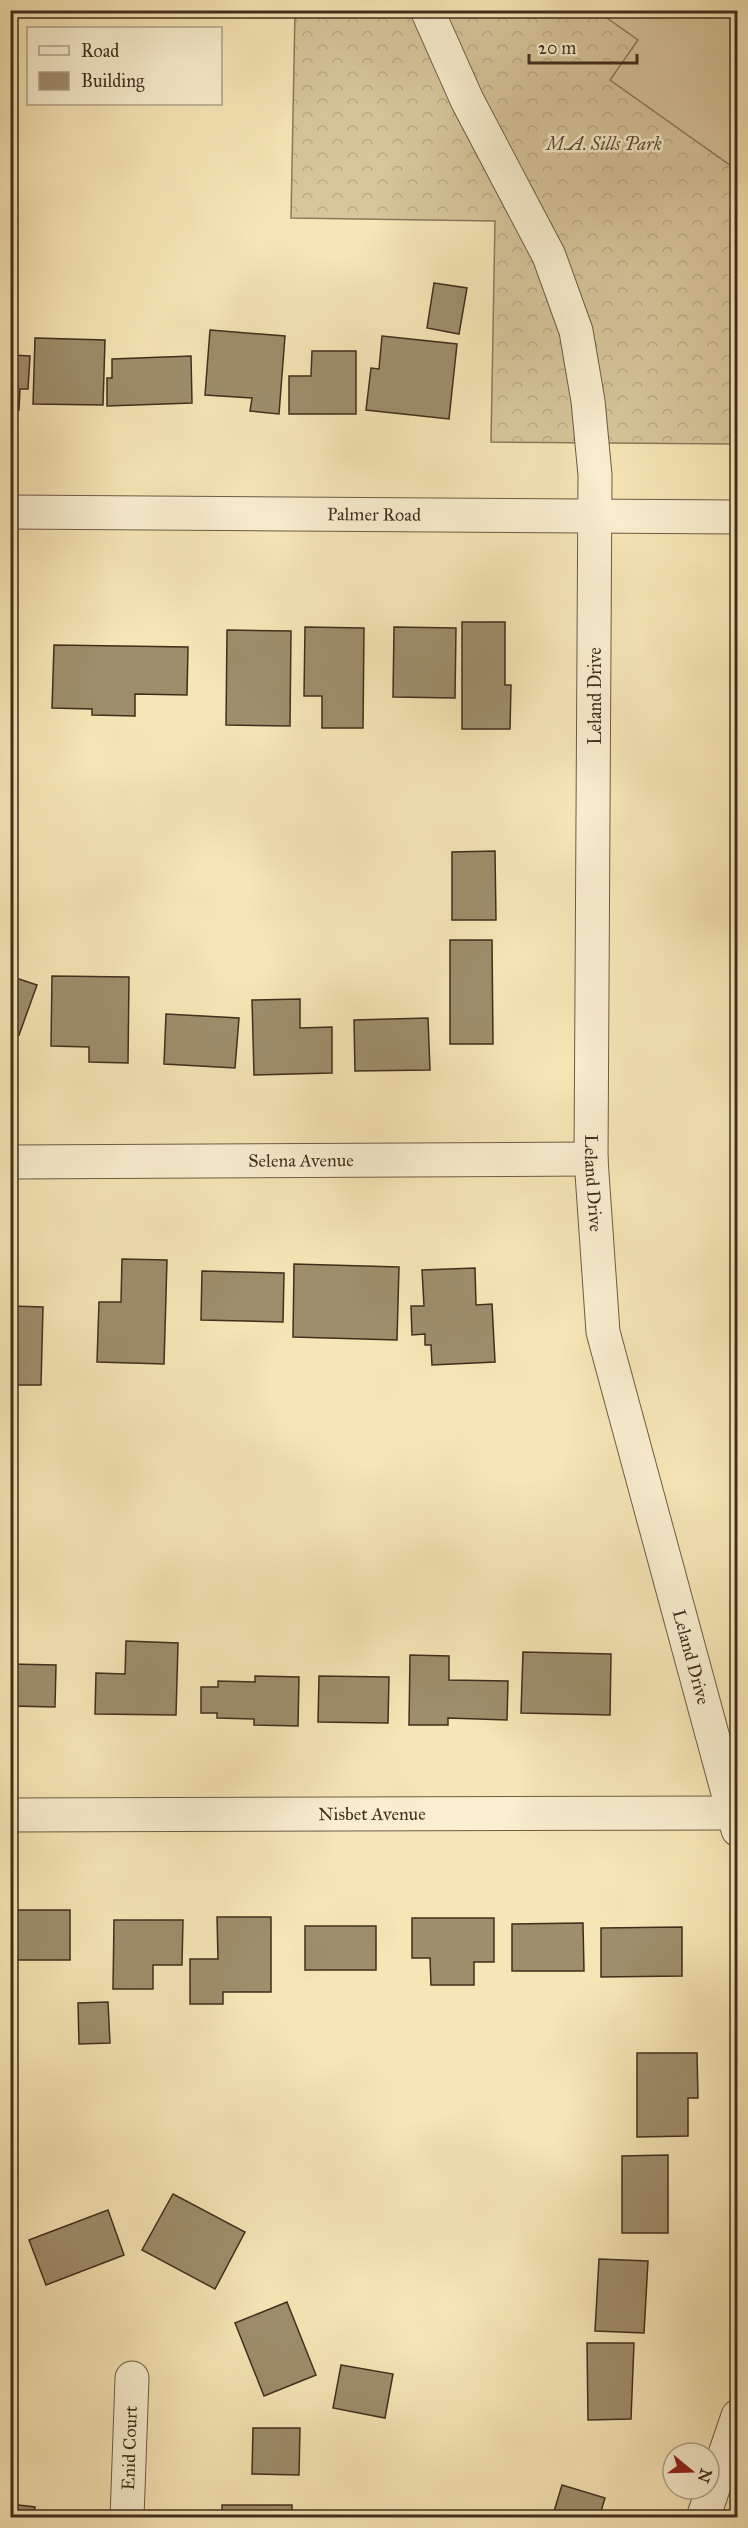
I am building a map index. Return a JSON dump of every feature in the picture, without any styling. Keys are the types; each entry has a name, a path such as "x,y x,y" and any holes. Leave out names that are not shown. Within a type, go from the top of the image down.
{"street":[{"name":"Leland Drive","path":"428,10 467,100 549,256 576,331 588,401 595,475 596,516 591,1159 603,1332 736,1822"},
{"name":"Palmer Road","path":"10,512 738,517"},
{"name":"Selena Avenue","path":"10,1162 591,1159"},
{"name":"Nisbet Avenue","path":"10,1815 736,1822"},
{"name":"Enid Court","path":"127,2517 132,2378"},
{"path":"703,2517 738,2416"}],"green space":[{"name":"M.A. Sills Park","path":"295,11 737,11 737,444 491,442 495,221 291,218"},
{"path":"597,11 726,11 737,29 737,170 610,80 638,40"}],"building":[{"path":"434,283 467,288 459,334 427,328"},
{"path":"210,330 285,336 279,414 250,411 252,398 205,395"},
{"path":"382,336 457,344 449,419 366,410 371,368 379,369"},
{"path":"35,338 105,340 103,405 33,404"},
{"path":"312,351 356,351 356,414 289,414 289,376 311,376"},
{"path":"10,355 30,356 28,389 20,389 19,410 10,410"},
{"path":"191,356 192,403 107,406 107,378 112,378 112,359"},
{"path":"462,622 505,622 505,685 511,685 510,729 462,729"},
{"path":"305,627 364,628 363,728 322,728 322,696 304,696"},
{"path":"394,627 456,628 455,698 393,697"},
{"path":"227,630 291,631 290,726 226,725"},
{"path":"54,645 188,647 187,695 135,694 135,716 92,715 92,709 52,708"},
{"path":"10,650 16,650 15,714 10,714"},
{"path":"495,851 496,920 452,920 452,852"},
{"path":"450,940 492,940 493,1044 450,1044"},
{"path":"10,976 37,985 19,1035 10,1032"},
{"path":"52,976 129,977 128,1063 89,1062 89,1047 51,1046"},
{"path":"300,999 300,1028 332,1027 332,1073 254,1075 252,1000"},
{"path":"166,1014 239,1018 235,1068 164,1064"},
{"path":"428,1018 430,1070 355,1071 354,1020"},
{"path":"122,1259 167,1260 164,1364 97,1362 99,1302 121,1302"},
{"path":"294,1264 399,1267 397,1340 293,1337"},
{"path":"475,1268 476,1305 492,1304 495,1362 432,1365 431,1345 425,1345 425,1334 412,1335 411,1306 424,1306 422,1270"},
{"path":"202,1271 284,1273 283,1322 201,1320"},
{"path":"10,1306 43,1307 41,1385 13,1385 13,1380 10,1380"},
{"path":"126,1641 178,1643 176,1715 95,1714 96,1673 125,1674"},
{"path":"523,1652 611,1654 610,1715 521,1713"},
{"path":"410,1655 449,1656 449,1680 508,1681 507,1720 448,1718 448,1725 409,1725"},
{"path":"10,1664 56,1665 55,1707 10,1706"},
{"path":"255,1676 299,1677 298,1726 254,1725 254,1719 217,1718 217,1713 201,1713 201,1687 218,1687 218,1681 255,1682"},
{"path":"319,1676 389,1677 388,1723 318,1722"},
{"path":"10,1910 70,1910 70,1960 10,1960"},
{"path":"217,1917 271,1917 271,1992 223,1992 223,2004 190,2004 190,1959 218,1959"},
{"path":"412,1918 494,1918 494,1962 474,1962 474,1985 431,1985 430,1958 412,1958"},
{"path":"114,1920 183,1920 182,1965 153,1965 153,1989 113,1989"},
{"path":"583,1923 584,1971 512,1971 512,1924"},
{"path":"305,1926 376,1926 376,1970 305,1970"},
{"path":"682,1927 682,1976 601,1977 601,1928"},
{"path":"108,2002 110,2043 79,2044 78,2003"},
{"path":"637,2053 697,2053 698,2098 688,2098 688,2136 637,2137"},
{"path":"668,2155 668,2233 622,2233 622,2156"},
{"path":"173,2194 245,2232 215,2289 142,2250"},
{"path":"108,2210 124,2255 46,2285 29,2240"},
{"path":"599,2259 648,2261 644,2333 595,2331"},
{"path":"287,2302 316,2375 264,2396 235,2323"},
{"path":"587,2343 634,2343 631,2419 588,2420"},
{"path":"341,2365 393,2374 385,2418 333,2408"},
{"path":"253,2428 300,2428 299,2475 252,2474"},
{"path":"562,2485 605,2498 599,2518 552,2518"},
{"path":"10,2504 35,2507 33,2518 10,2518"},
{"path":"222,2505 292,2505 292,2518 222,2518"}]}
